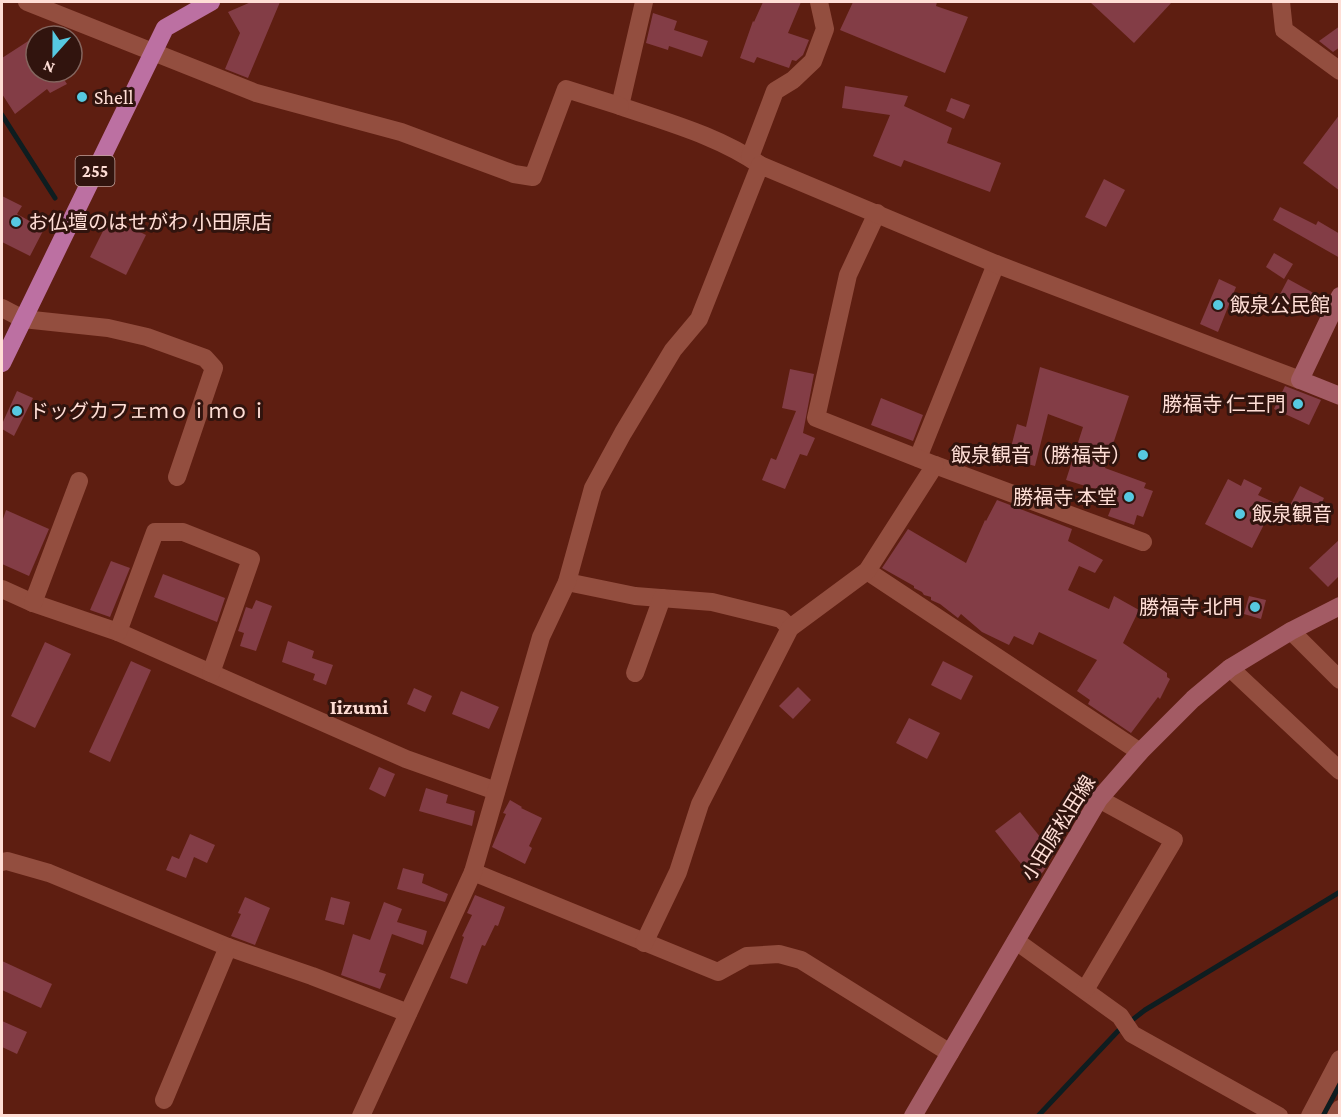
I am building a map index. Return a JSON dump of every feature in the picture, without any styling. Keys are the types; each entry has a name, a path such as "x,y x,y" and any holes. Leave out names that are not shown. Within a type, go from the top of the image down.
{"highway":[{"name":"255","path":"2,363 165,28 211,2"}],"main road":[{"path":"1340,297 1300,380 1340,396"},
{"name":"小田原松田線","path":"913,1116 1099,799 1140,752 1193,699 1230,668 1291,631 1340,606"}],"street":[{"path":"27,2 256,93 401,132 514,174 533,177 566,89 705,136 755,161 996,264 1300,380"},
{"path":"620,106 644,2"},
{"path":"362,1116 473,872 540,637 567,582 593,488 673,350 699,319 755,161 775,90 793,80 813,61 825,29 819,2"},
{"path":"1281,2 1284,30 1340,71"},
{"path":"877,213 848,276 816,418 1143,542"},
{"path":"644,943 678,872 700,804 790,627 867,571 927,461 996,264"},
{"path":"2,308 23,319 108,328 147,337 205,358 214,368 177,477"},
{"path":"33,603 80,481"},
{"path":"118,632 155,532 183,532 251,559 211,673"},
{"path":"867,571 1140,752"},
{"path":"567,582 635,596 712,602 781,619 790,627"},
{"path":"2,589 33,603 118,632 406,759 496,791"},
{"path":"635,673 662,598"},
{"path":"1291,631 1340,680"},
{"path":"1230,668 1340,771"},
{"path":"1085,990 1174,840 1099,799"},
{"path":"2,862 7,861 49,873 228,947 408,1013"},
{"path":"473,872 718,972 747,956 779,954 801,960 950,1053"},
{"path":"1016,941 1120,1016 1132,1034 1279,1116"},
{"path":"164,1100 228,947"},
{"path":"1310,1116 1340,1059"},
{"path":"1336,1116 1340,1109"}],"building":[{"path":"251,2 280,2 248,78 225,69 240,33 228,12"},
{"path":"763,2 801,2 788,33 809,40 803,55 796,61 792,60 789,68 757,57 754,63 740,58 753,21"},
{"path":"853,2 937,2 936,6 968,17 945,73 840,30"},
{"path":"1090,2 1172,2 1134,43"},
{"path":"653,13 677,21 674,30 708,41 702,57 669,46 668,50 646,43"},
{"path":"1340,26 1340,47 1333,52 1319,41"},
{"path":"24,44 24,84 67,84 50,93 47,89 15,114 2,94 2,58"},
{"path":"845,86 908,96 904,106 952,128 947,143 1001,163 990,192 904,160 901,167 873,156 890,115 842,108"},
{"path":"951,98 970,105 964,119 946,111"},
{"path":"1340,114 1340,191 1303,163"},
{"path":"1104,179 1125,190 1106,227 1085,217"},
{"name":"お仏壇のはせがわ 小田原店","path":"2,196 22,206 17,214 44,229 30,256 2,242"},
{"path":"1280,207 1316,225 1318,221 1340,234 1340,258 1273,220"},
{"path":"110,217 146,235 126,275 90,257"},
{"path":"1274,253 1293,264 1284,279 1266,267"},
{"name":"飯泉公民館","path":"1219,279 1236,287 1218,332 1200,324"},
{"path":"1288,279 1319,296 1309,315 1278,298"},
{"path":"1040,367 1129,396 1105,468 1146,483 1144,488 1153,491 1143,517 1137,515 1134,525 1108,516 1112,506 1104,504 1108,493 1066,480 1083,427 1048,414 1035,466 1008,459 1017,424 1026,427"},
{"path":"790,369 814,374 803,433 815,438 807,456 800,454 785,489 762,480 771,458 776,460 796,411 782,408"},
{"name":"勝福寺 仁王門","path":"1285,386 1321,400 1309,425 1274,409"},
{"name":"ドッグカフェｍｏｉｍｏｉ","path":"17,391 33,398 14,436 2,429 2,424"},
{"path":"881,398 923,415 913,441 871,425"},
{"name":"飯泉観音","path":"1228,479 1241,486 1244,479 1262,488 1258,495 1275,503 1252,548 1205,524"},
{"path":"1300,486 1324,498 1313,521 1288,509"},
{"path":"997,500 1072,529 1068,541 1103,560 1095,573 1079,566 1068,590 1109,609 1114,596 1139,610 1123,643 1167,673 1170,679 1160,699 1158,697 1131,733 1088,704 1090,700 1077,691 1097,660 1039,632 1033,645 1014,636 1009,645 982,632 961,614 958,618 931,600 931,597 924,595 914,586 882,568 908,529 966,563 985,520"},
{"path":"6,510 49,529 29,576 2,564 2,522"},
{"path":"1340,539 1340,575 1328,587 1309,568"},
{"path":"111,561 130,568 110,617 90,610"},
{"path":"163,574 225,598 217,622 154,597"},
{"name":"勝福寺 北門","path":"1249,596 1266,600 1261,619 1244,614"},
{"path":"256,600 272,606 256,651 240,646 244,633 238,631 246,607 252,609"},
{"path":"288,641 314,651 312,658 333,665 326,685 313,680 315,674 282,662"},
{"path":"45,642 71,654 35,728 11,716"},
{"path":"131,661 151,670 110,762 89,752"},
{"path":"943,661 973,676 961,700 931,685"},
{"path":"798,687 811,700 793,719 779,706"},
{"path":"414,688 432,696 425,712 407,704"},
{"path":"461,691 499,707 489,729 452,714"},
{"path":"909,718 940,733 927,759 896,743"},
{"path":"379,767 395,774 385,797 369,789"},
{"path":"426,788 448,795 446,803 475,811 472,826 419,811"},
{"path":"510,800 542,818 529,846 532,848 525,864 492,847 506,814 503,813"},
{"path":"1020,812 1054,854 1043,872 1034,880 995,831"},
{"path":"190,834 215,845 207,863 194,857 186,878 166,870 172,856 179,859"},
{"path":"403,868 424,874 422,883 448,894 445,902 397,889"},
{"path":"475,895 505,907 498,926 495,925 485,946 482,945 467,984 450,978 464,937 462,936 472,915 467,913"},
{"path":"245,897 270,908 255,945 231,936 241,914 238,913"},
{"path":"331,897 350,902 344,925 325,920"},
{"path":"384,902 402,909 397,922 427,931 423,945 392,934 379,972 386,974 380,989 341,975 353,934 370,940"},
{"path":"2,961 52,984 41,1008 2,990"},
{"path":"2,1021 27,1032 17,1054 2,1047"}],"waterway":[{"path":"2,115 55,198"},
{"path":"1038,1116 1118,1031 1145,1010 1340,892"},
{"path":"1323,1116 1340,1084"}],"place":[{"name":"Shell","path":"82,97"},
{"name":"お仏壇のはせがわ 小田原店","path":"16,222"},
{"name":"飯泉公民館","path":"1218,305"},
{"name":"勝福寺 仁王門","path":"1298,404"},
{"name":"ドッグカフェｍｏｉｍｏｉ","path":"17,411"},
{"name":"飯泉観音（勝福寺）","path":"1143,455"},
{"name":"勝福寺 本堂","path":"1129,497"},
{"name":"飯泉観音","path":"1240,514"},
{"name":"勝福寺 北門","path":"1255,607"}],"district":[{"name":"Iizumi","path":"359,707"}]}
